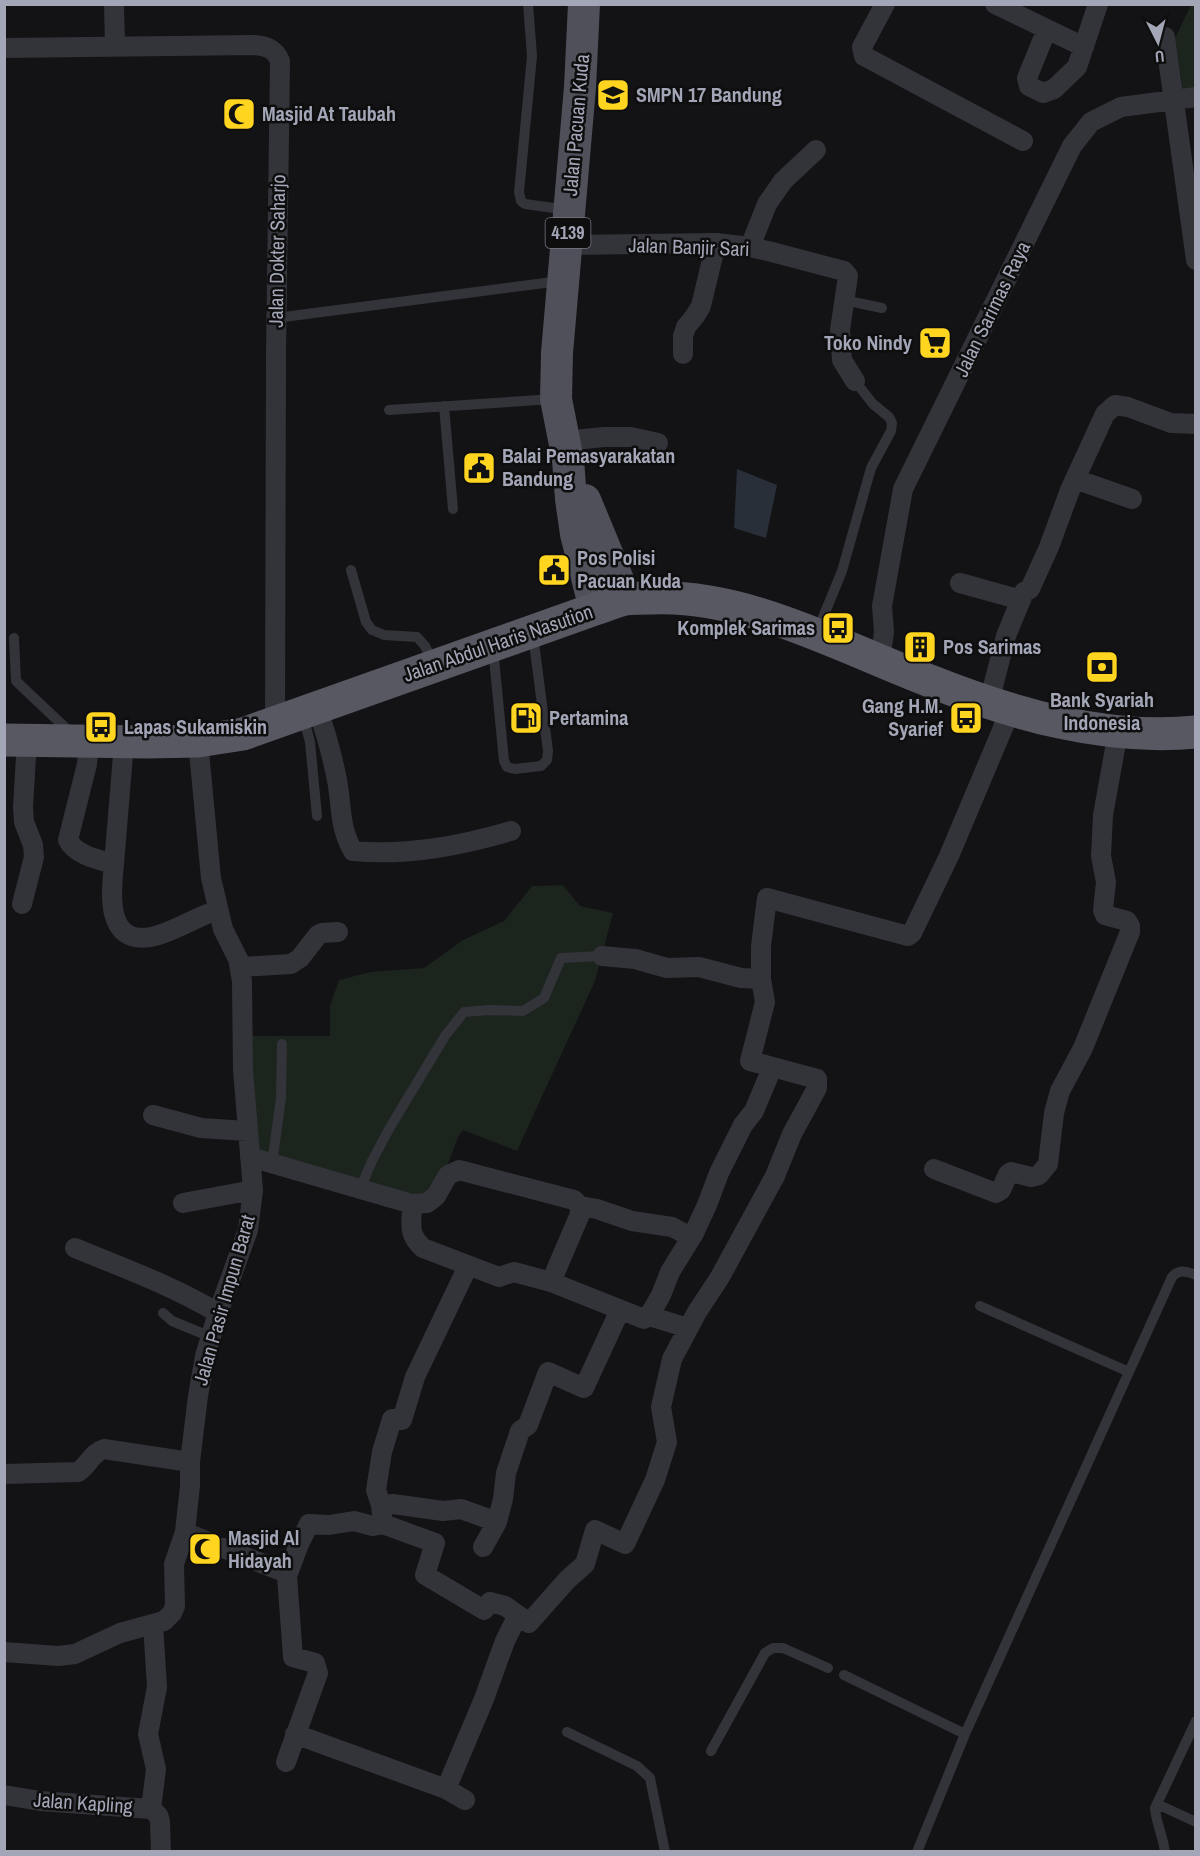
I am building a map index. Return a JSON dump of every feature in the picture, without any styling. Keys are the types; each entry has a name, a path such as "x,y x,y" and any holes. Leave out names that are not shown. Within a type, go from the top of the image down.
{"highway":[{"name":"Jalan Abdul Haris Nasution","path":"16,740 124,743 198,741 243,734 595,609 626,599 667,597 743,610 816,634 882,647 932,682 1000,705 1088,728 1144,735 1196,732"}],"main road":[{"name":"Jalan Pacuan Kuda","path":"584,4 580,87 557,353 556,399 566,451 576,534 595,609"},
{"name":"Jalan Pacuan Kuda","path":"566,451 626,599"}],"street":[{"path":"114,4 115,46"},
{"path":"885,4 862,47 864,56 1023,141"},
{"path":"995,4 1084,47"},
{"path":"1047,29 1027,78 1029,86 1043,93 1054,89 1077,67 1098,4"},
{"path":"1165,37 1196,260"},
{"name":"Jalan Dokter Saharjo","path":"4,48 254,45 264,46 277,54 280,61 276,318 298,715"},
{"name":"Jalan Sarimas Raya","path":"882,647 882,606 903,489 1072,146 1091,122 1121,107 1196,96"},
{"path":"750,247 767,204 783,181 816,150"},
{"path":"683,354 683,336 686,327 701,306 716,243"},
{"name":"Jalan Banjir Sari","path":"567,245 716,243 750,247 844,271 848,276 844,300"},
{"path":"844,300 840,330 842,360 855,381"},
{"path":"468,1266 415,1377 402,1420 392,1419 377,1474 376,1490 382,1515 435,1543 425,1575 484,1610 490,1602 505,1606 530,1623 567,1580 585,1564 595,1530 625,1544 655,1479 667,1442 662,1407 672,1359 770,1186 792,1134 818,1088 817,1079 750,1061 765,1002 761,979 761,946 767,898 902,936 912,933 950,856 1000,705 1006,636 1024,592 1030,589 1049,548 1075,479 1105,414 1115,405 1128,407 1171,423 1196,424"},
{"path":"566,451 604,437 631,437 658,443"},
{"path":"882,647 894,608 923,449"},
{"path":"1075,479 1132,499"},
{"path":"960,583 1021,600"},
{"path":"298,715 327,733 345,837 353,851 380,854 435,849 511,831"},
{"path":"934,1169 996,1193 1001,1190 1011,1172 1031,1177 1040,1175 1048,1164 1054,1113 1060,1091 1083,1048 1130,932 1127,921 1105,915 1103,910 1106,882 1101,856 1103,815 1118,732"},
{"path":"16,740 24,822 33,845 34,857 22,904"},
{"name":"Jalan Pasir Impun Barat","path":"4,1652 68,1656 120,1634 164,1621 172,1614 175,1606 174,1564 188,1533 190,1462 205,1356 248,1230 253,1190 243,1070 242,981 240,967 223,929 211,878 198,741"},
{"path":"84,742 87,765 68,840 72,847 86,855 114,864"},
{"path":"124,743 111,894 114,916 127,933 141,938 153,937 207,914"},
{"path":"240,967 291,963 300,958 318,935 338,932"},
{"path":"602,956 635,959 667,968 699,967 741,978 761,979"},
{"path":"412,1204 414,1240 423,1248 499,1277 513,1272 551,1282 644,1319 649,1316 670,1272 691,1237 707,1205 719,1173 743,1125 754,1111 772,1068"},
{"path":"153,1115 201,1128 248,1131"},
{"path":"250,1157 412,1204 427,1203 436,1196 448,1175 459,1170 574,1200 580,1206 597,1209 632,1221 672,1227 691,1237"},
{"path":"183,1203 253,1190"},
{"path":"551,1282 580,1214 580,1206"},
{"path":"75,1248 160,1283 218,1313"},
{"path":"483,1547 497,1522 506,1473 520,1431 528,1425 548,1372 584,1388 620,1310"},
{"path":"649,1316 688,1328"},
{"path":"4,1474 78,1472 96,1451 104,1449 190,1462"},
{"path":"286,1762 318,1673 315,1663 293,1657 287,1576 309,1524 329,1525 354,1521 373,1526 393,1504 443,1511 461,1509 497,1522"},
{"path":"223,1548 284,1572 287,1576"},
{"path":"446,1789 484,1700 505,1641 518,1615"},
{"path":"151,1809 156,1769 148,1734 156,1687 153,1624"},
{"path":"295,1734 446,1789 465,1800"},
{"name":"Jalan Kapling","path":"4,1795 40,1801 151,1809 158,1815 160,1821 161,1851"}],"lane":[{"path":"528,4 532,56 519,192 521,201 525,204 569,210"},
{"path":"276,318 563,280"},
{"path":"844,300 882,308"},
{"path":"816,634 842,571 871,468 891,430 892,423 888,417 873,404 855,381"},
{"path":"389,410 556,399"},
{"path":"444,406 453,509"},
{"path":"351,570 366,622 372,630 384,635 417,637 425,646 434,665"},
{"path":"492,645 504,761 507,767 515,769 541,766 547,760 548,751 532,631"},
{"path":"14,638 16,681 84,742"},
{"path":"298,715 310,742 317,816"},
{"path":"360,1190 389,1129 445,1036 464,1012 523,1011 544,998 561,958 602,956"},
{"path":"272,1164 281,1098 282,1044"},
{"path":"917,1851 965,1734 1172,1277 1176,1272 1182,1271 1196,1275"},
{"path":"980,1306 1129,1372"},
{"path":"163,1313 172,1321 211,1337"},
{"path":"711,1751 765,1653 773,1648 783,1648 828,1668"},
{"path":"844,1675 965,1734"},
{"path":"1165,1851 1164,1841 1156,1821 1155,1808 1196,1721"},
{"path":"567,1732 637,1766 650,1778 664,1851"},
{"path":"1157,1804 1196,1822"}],"shaded area":[{"path":"1191,5 1195,5 1195,88 1183,90 1175,38"},
{"path":"737,469 777,485 766,538 734,528"},
{"path":"563,885 580,906 613,913 595,981 517,1151 463,1130 458,1137 437,1194 424,1198 257,1154 251,1036 330,1036 330,1006 339,980 370,972 424,968 463,940 504,921 532,886"}],"tunnel":[{"path":"192,1535 223,1548"}],"place":[{"name":"SMPN 17 Bandung","path":"613,95"},
{"name":"Masjid At Taubah","path":"239,114"},
{"name":"Toko Nindy","path":"935,343"},
{"name":"Balai Pemasyarakatan Bandung","path":"479,468"},
{"name":"Pos Polisi Pacuan Kuda","path":"554,570"},
{"name":"Komplek Sarimas","path":"838,628"},
{"name":"Pos Sarimas","path":"920,647"},
{"name":"Bank Syariah Indonesia","path":"1102,667"},
{"name":"Pertamina","path":"526,718"},
{"name":"Gang H.M. Syarief","path":"966,718"},
{"name":"Lapas Sukamiskin","path":"101,727"},
{"name":"Masjid Al Hidayah","path":"205,1549"}]}
